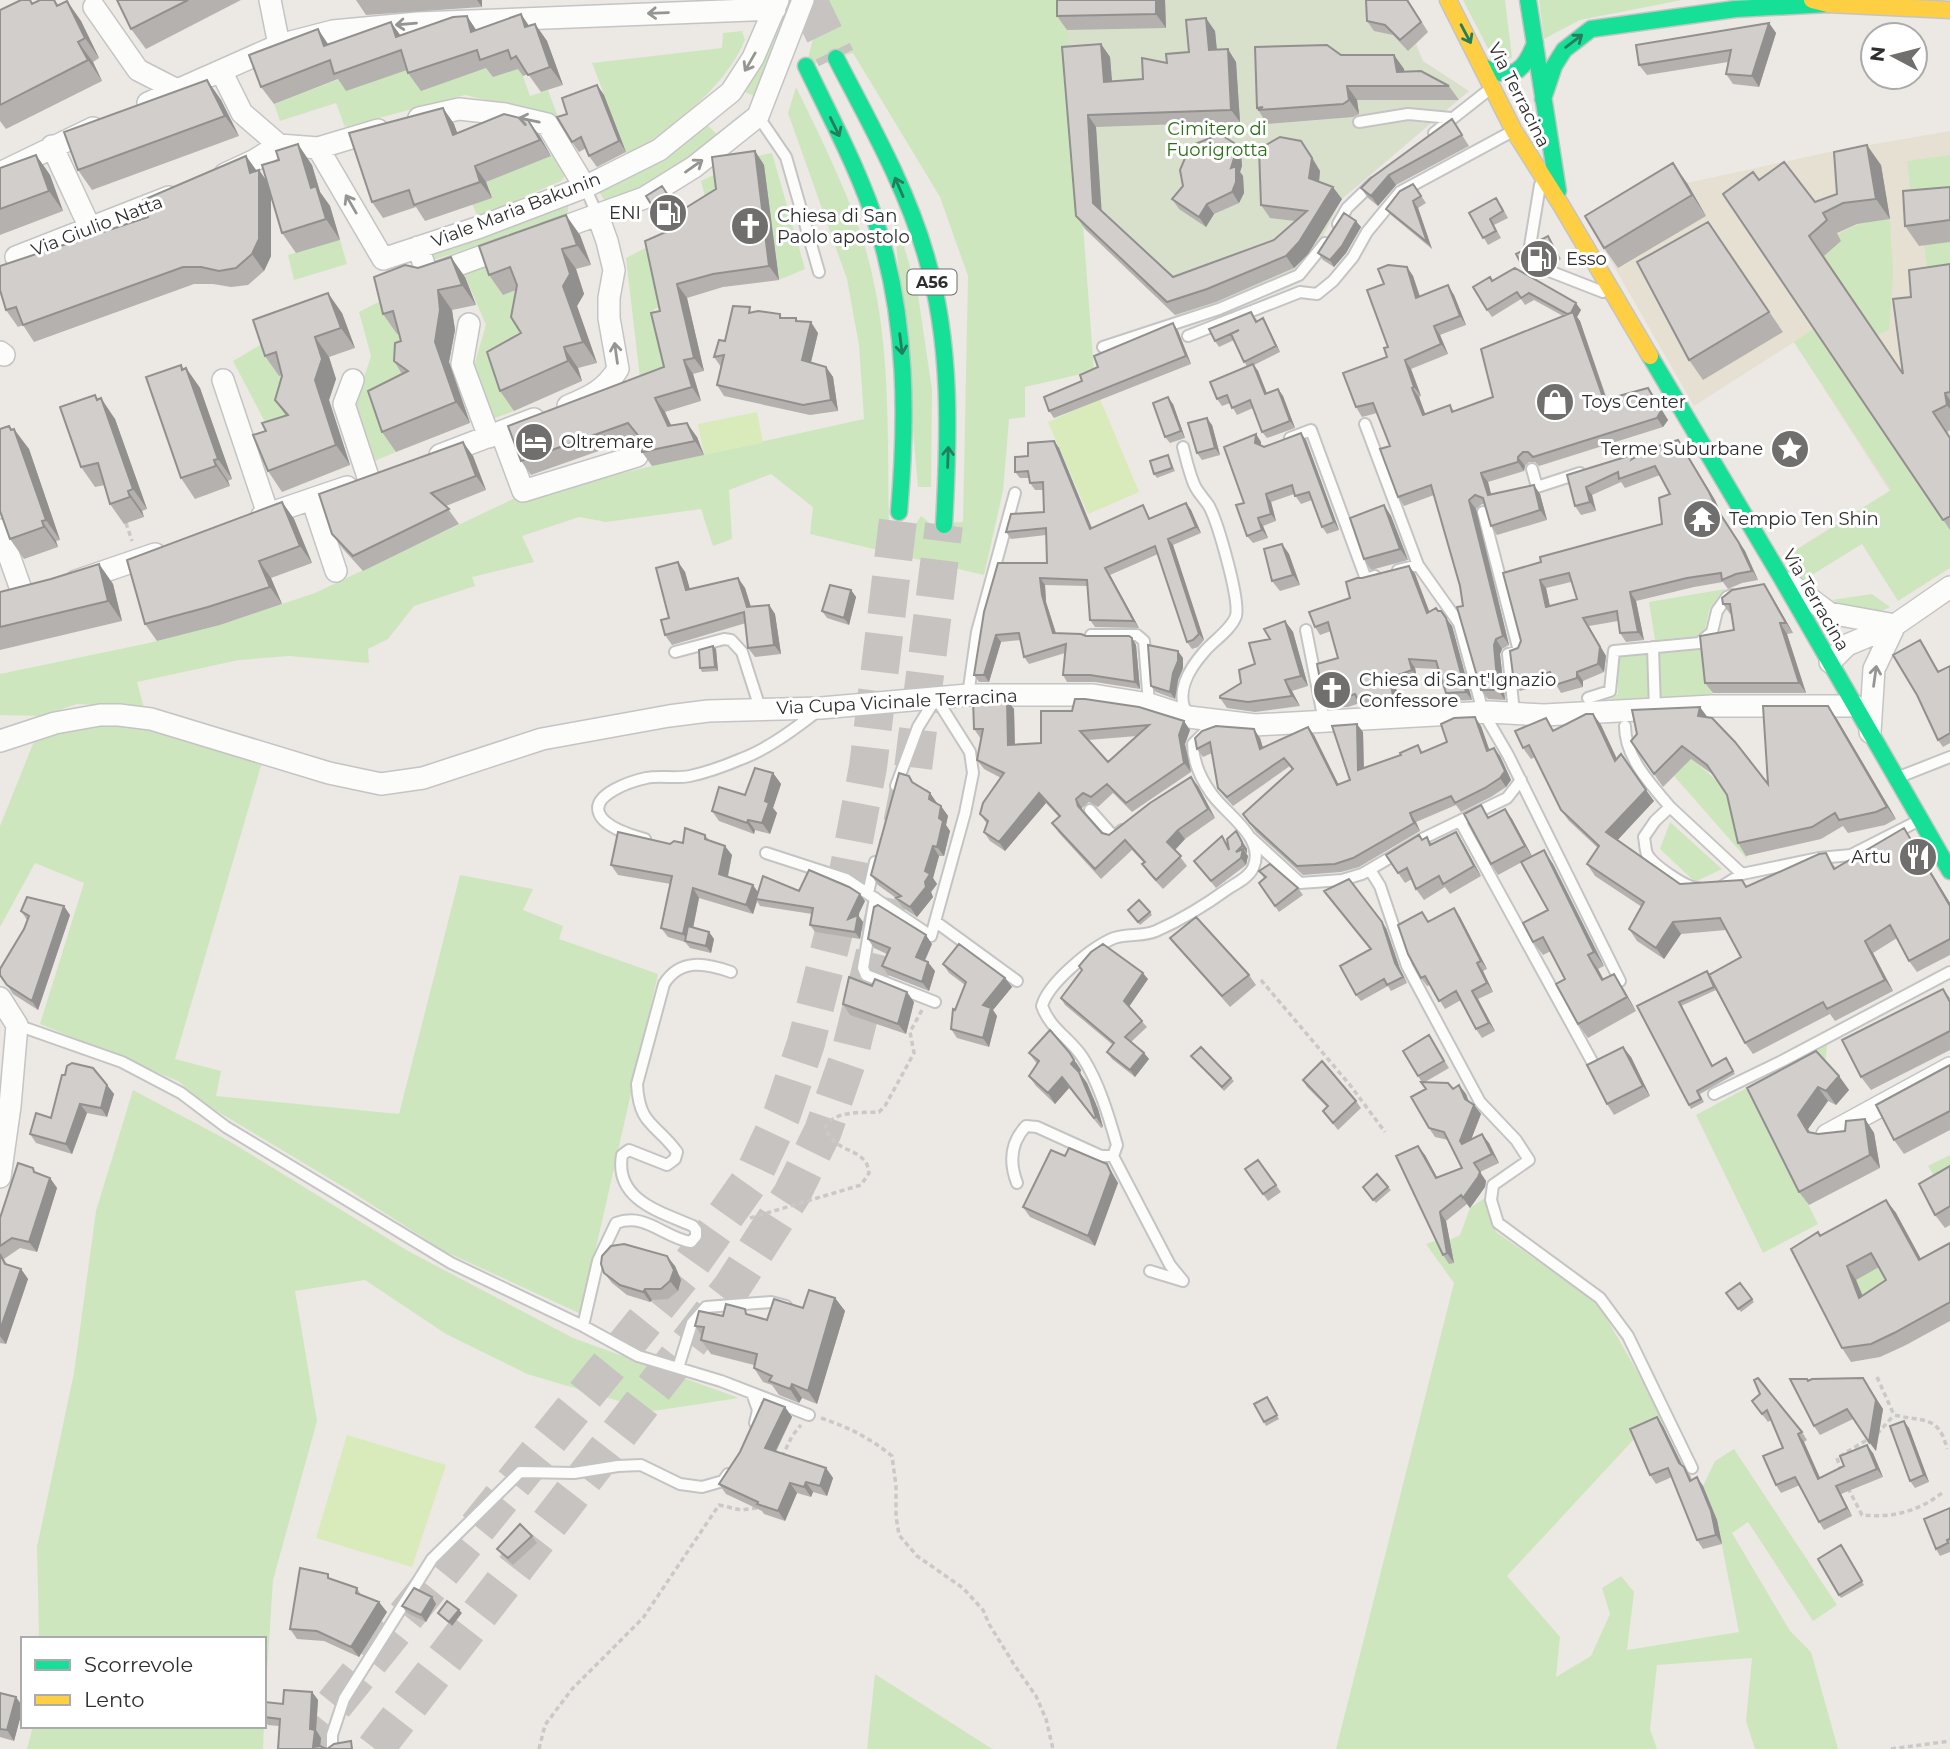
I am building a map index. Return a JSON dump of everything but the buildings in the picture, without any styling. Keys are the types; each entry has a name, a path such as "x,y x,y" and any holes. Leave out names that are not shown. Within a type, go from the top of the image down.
{"main road":[{"name":"Via Terracina","path":"1448,0 1514,131 1616,297 1693,437 1830,662 1950,871"},
{"name":"Via Terracina","path":"1528,0 1561,205"},
{"path":"1812,0 1828,4"},
{"path":"1543,99 1556,59 1565,46 1591,30 1735,9 1828,4 1950,10"},
{"path":"1483,67 1494,73 1518,72 1530,58 1535,43"},
{"name":"A56","path":"836,58 884,151 926,255 941,321 948,384 944,525"},
{"name":"A56","path":"806,66 855,167 879,232 895,293 903,362 905,443 899,512"}],"street":[{"path":"270,0 279,45"},
{"path":"0,173 52,146 279,45 333,30 418,23 790,4 758,116 731,92"},
{"name":"Viale Maria Bakunin","path":"318,148 383,259 585,187 659,150 731,92 790,4"},
{"path":"94,7 138,71 177,90"},
{"path":"222,71 242,113 279,145"},
{"path":"211,180 279,145 318,148 415,118 459,109 505,114 547,124 585,187"},
{"name":"Viale Maria Bakunin","path":"418,247 428,276 644,198 694,167 758,116"},
{"path":"52,146 90,228"},
{"name":"Via Giulio Natta","path":"16,257 187,190"},
{"path":"546,202 558,229"},
{"path":"417,463 586,399 608,384 618,369 609,318 609,298 614,271 597,216"},
{"path":"468,324 462,364 523,491 638,456"},
{"path":"223,380 258,518 393,471"},
{"path":"353,380 344,404 369,480"},
{"path":"312,499 336,571"},
{"path":"0,530 23,595"},
{"path":"0,601 55,587 180,545"},
{"path":"1781,583 1829,613 1895,625"},
{"path":"1830,662 1847,645 1895,625 1950,587"},
{"path":"1870,732 1874,669 1895,625"},
{"name":"Via Cupa Vicinale Terracina","path":"0,741 55,723 119,715 151,719 329,773 381,784 423,778 542,739 669,716 760,708 821,708 968,695 1093,695 1149,705 1189,717 1255,725 1483,712 1544,715 1712,706 1855,706"},
{"path":"0,998 17,1026 9,1118 0,1177"},
{"path":"1827,1135 1950,1068"}],"lane":[{"path":"1420,144 1492,88"},
{"path":"1359,122 1408,114 1451,118"},
{"path":"758,116 786,157 819,272"},
{"path":"1188,336 1300,292 1317,294 1333,281 1353,257 1367,232 1401,192 1514,131"},
{"path":"1529,252 1542,176"},
{"path":"1103,347 1219,309 1299,275 1314,259 1347,208 1379,177"},
{"path":"585,187 597,216"},
{"path":"1544,269 1616,297"},
{"path":"1365,424 1418,565 1459,623 1483,712 1521,780 1620,981"},
{"path":"1278,443 1311,430 1366,579 1418,565"},
{"path":"1183,447 1195,485 1210,507 1237,599 1236,617 1204,652 1188,675 1181,694 1182,706 1189,717"},
{"path":"1532,468 1537,487 1588,471"},
{"path":"968,695 977,632 1015,493"},
{"path":"1483,512 1519,651 1508,654 1514,713"},
{"path":"1588,698 1611,691 1614,651 1699,643 1712,632 1717,611 1727,597 1742,590"},
{"path":"1306,630 1324,721"},
{"path":"1091,635 1137,635 1144,641 1149,705"},
{"path":"675,652 724,639 731,640 742,652 760,708"},
{"path":"1653,647 1655,710"},
{"path":"766,853 846,880 930,936 965,813 973,773 970,752 936,698 918,727 893,798"},
{"path":"652,841 605,821 599,814 598,806 603,797 647,778 691,776 743,759 794,730 821,708"},
{"path":"1222,721 1203,733 1193,744 1197,778 1250,837 1300,883 1342,880 1370,870 1422,839 1507,798 1521,780"},
{"path":"1625,726 1625,736 1641,772 1670,807 1742,874"},
{"path":"1896,778 1950,757"},
{"path":"1670,807 1655,821 1644,837 1647,854 1669,874 1692,888 1722,887 1742,874 1819,858 1851,855 1921,820"},
{"path":"1090,810 1114,837 1133,821"},
{"path":"1460,821 1595,1067"},
{"path":"1112,1156 1117,1145 1091,1072 1082,1055 1049,1020 1042,1006 1044,998 1060,979 1098,946 1116,937 1155,932 1217,897 1252,872 1255,849 1250,837"},
{"path":"879,849 863,968 866,975 935,1002"},
{"path":"1370,870 1380,886 1407,966 1480,1102 1516,1140 1529,1160 1493,1185 1491,1200 1498,1223 1601,1298 1628,1336 1692,1468"},
{"path":"936,922 1017,981"},
{"path":"583,1326 593,1276 617,1223 644,1221 682,1241 691,1242 696,1236 693,1226 643,1203 634,1195 625,1183 620,1166 622,1155 629,1150 667,1165 675,1159 677,1152 646,1122 638,1096 638,1084 664,984 671,972 683,967 700,964 731,972"},
{"path":"1714,1094 1950,972"},
{"path":"17,1026 122,1062 181,1093 226,1127 451,1264 583,1326 638,1356 752,1393 809,1415"},
{"path":"1017,1183 1013,1172 1013,1144 1026,1126 1037,1127 1101,1156 1112,1156"},
{"path":"1112,1156 1170,1265 1183,1281 1150,1271"},
{"path":"678,1368 692,1323 706,1307 771,1302 796,1308"},
{"path":"752,1393 758,1410 753,1431"},
{"path":"332,1749 332,1735 344,1699 432,1559 520,1472 574,1473 618,1465 641,1465 680,1484 702,1487 723,1482 734,1466"}],"path":[{"path":"1261,980 1350,1085 1385,1132"},
{"path":"750,1218 861,1185 869,1173 865,1161 838,1145 828,1136 825,1127 831,1118 879,1112 885,1106 914,1053 910,1032 921,1010 935,1002"},
{"path":"1877,1377 1894,1415"},
{"path":"780,1461 792,1436 809,1415 843,1425 872,1439 892,1456 900,1535 917,1556 963,1588 983,1610 989,1624 1036,1696 1046,1719 1053,1749"},
{"path":"1894,1415 1936,1424 1943,1433 1947,1449"},
{"path":"1843,1477 1838,1458 1875,1436 1894,1415"},
{"path":"1847,1486 1862,1515 1878,1517 1900,1515 1928,1504 1942,1493"},
{"path":"539,1749 545,1725 572,1689 643,1619 719,1505 741,1510 757,1508 763,1496"},
{"path":"1891,1749 1950,1741"}],"shaded area":[{"path":"1950,131 1950,568 1942,573 1794,342 1694,406 1597,237 1687,183 1829,152"}],"green space":[{"path":"823,0 1066,0 1094,371 1025,387 1025,417 1009,419 1003,491 984,575 810,534 813,507 771,474 729,490 732,539 713,546 701,509 606,522 579,517 522,536 534,562 472,577 475,586 414,606 388,639 368,649 369,663 289,656 239,660 137,682 144,708 77,704 41,716 0,715 0,674 149,643 220,625 315,593 513,499 864,419 859,345 847,279 788,113 796,87 850,204 873,278 884,348 889,525 898,534 912,530 921,516 931,524 963,522 968,276 940,197 853,53 806,66"},
{"name":"Cimitero di Fuorigrotta","path":"1064,0 1408,0 1428,32 1416,44 1423,61 1469,91 1342,199 1321,240 1298,268 1179,318 1085,229"},
{"path":"1463,0 1505,0 1512,58 1494,60"},
{"path":"1539,0 1682,0 1580,20 1544,39"},
{"path":"776,29 785,33 754,96 745,92"},
{"path":"742,31 745,40 724,75 710,91 679,120 628,157 592,63 722,48 723,33"},
{"path":"489,67 520,68 530,96 548,90 558,117 465,95 345,127 336,103 280,121 274,104 342,78 413,68 421,90"},
{"path":"706,124 720,137 668,175 607,205 597,188"},
{"path":"772,153 805,269 779,280 764,166 748,158"},
{"path":"552,155 566,174 561,181 478,217 472,204 486,182"},
{"path":"1950,155 1950,191 1911,197 1907,161"},
{"path":"722,171 709,213 701,181"},
{"path":"568,205 565,216 430,261 426,249"},
{"path":"893,208 918,295 932,390 931,487 918,487"},
{"path":"1890,219 1893,274 1889,330 1877,335 1824,256 1841,241 1838,235 1844,231 1862,224"},
{"path":"690,225 666,305 654,309 671,373 640,378 626,258"},
{"path":"340,240 347,264 294,280 288,255"},
{"path":"1950,242 1950,276 1929,279 1924,245"},
{"path":"492,263 524,287 525,337 501,372 514,411 490,420 472,372 486,325 462,269"},
{"path":"388,297 397,333 408,331 416,361 382,411 396,452 372,462 353,412 371,356 359,312"},
{"path":"1814,328 1950,530 1950,568 1898,601 1862,544 1802,581 1786,556 1891,490 1794,342"},
{"path":"267,341 279,376 290,372 296,396 276,443 233,361"},
{"path":"1100,399 1139,492 1088,514 1048,422"},
{"path":"757,412 763,443 704,455 698,424"},
{"path":"1725,589 1709,610 1705,630 1699,636 1655,640 1649,602"},
{"path":"1872,594 1890,607 1873,615 1832,600"},
{"path":"1707,646 1713,699 1661,702 1659,652"},
{"path":"1648,653 1650,703 1598,707 1618,694 1618,654"},
{"path":"132,721 263,759 175,1059 221,1071 216,1096 399,1114 460,875 533,889 523,910 563,926 559,939 658,974 581,1314 444,1251 207,1105 178,1081 40,1024 84,883 35,863 0,927 0,826 37,734"},
{"path":"1691,759 1717,781 1731,802 1740,826 1747,859 1674,776"},
{"path":"1670,822 1722,869 1695,882 1660,849"},
{"path":"1827,1045 1825,1065 1756,1102 1818,1224 1763,1253 1696,1115"},
{"path":"133,1090 229,1141 408,1251 573,1338 739,1398 653,1411 527,1374 446,1334 365,1280 295,1291 317,1421 273,1580 266,1687 266,1637 39,1637 37,1547 74,1373 96,1211"},
{"path":"1950,1155 1950,1185 1942,1189 1928,1166"},
{"path":"1485,1198 1496,1232 1597,1302 1667,1423 1636,1437 1507,1576 1560,1637 1556,1677 1591,1656 1610,1614 1602,1588 1621,1576 1634,1592 1627,1650 1739,1632 1717,1520 1703,1486 1715,1461 1734,1449 1837,1605 1813,1621 1748,1522 1732,1533 1790,1631 1811,1652 1838,1749 1755,1749 1746,1721 1752,1658 1657,1665 1650,1729 1657,1749 1336,1749 1454,1283 1426,1244 1450,1240 1460,1235 1470,1208"},
{"path":"1847,1240 1881,1266 1920,1337 1907,1345 1878,1306 1853,1291"},
{"path":"347,1435 446,1465 412,1567 316,1538"},
{"path":"875,1674 989,1747 993,1749 867,1749"},
{"path":"32,1728 264,1728 263,1749 27,1749"}],"tunnel":[{"path":"808,0 836,58"},
{"path":"298,1749 691,1264 752,1178 782,1114 806,1043 845,888 868,767 899,512"},
{"path":"375,1749 732,1287 792,1194 823,1131 850,1053 883,920 913,769 944,525"}],"traffic: fast":[{"path":"1528,0 1558,191"},
{"path":"1543,99 1554,66 1564,50 1591,29 1735,9 1828,4"},
{"path":"1483,67 1502,73 1516,71 1522,67 1535,43"},
{"path":"836,58 886,155 908,205 918,230 934,289 947,390 944,525"},
{"path":"806,66 864,189 888,266 903,371 899,512"},
{"path":"1650,356 1950,871"}],"traffic: slow":[{"path":"1448,0 1514,131 1650,356"},
{"path":"1812,0 1828,4 1950,10"}],"place":[{"name":"ENI","path":"668,213"},
{"name":"Chiesa di San Paolo apostolo","path":"750,226"},
{"name":"Esso","path":"1539,259"},
{"name":"Toys Center","path":"1555,402"},
{"name":"Oltremare","path":"534,442"},
{"name":"Terme Suburbane","path":"1790,449"},
{"name":"Tempio Ten Shin","path":"1702,519"},
{"name":"Chiesa di Sant'Ignazio Confessore","path":"1332,690"},
{"name":"Artu","path":"1918,857"}]}
